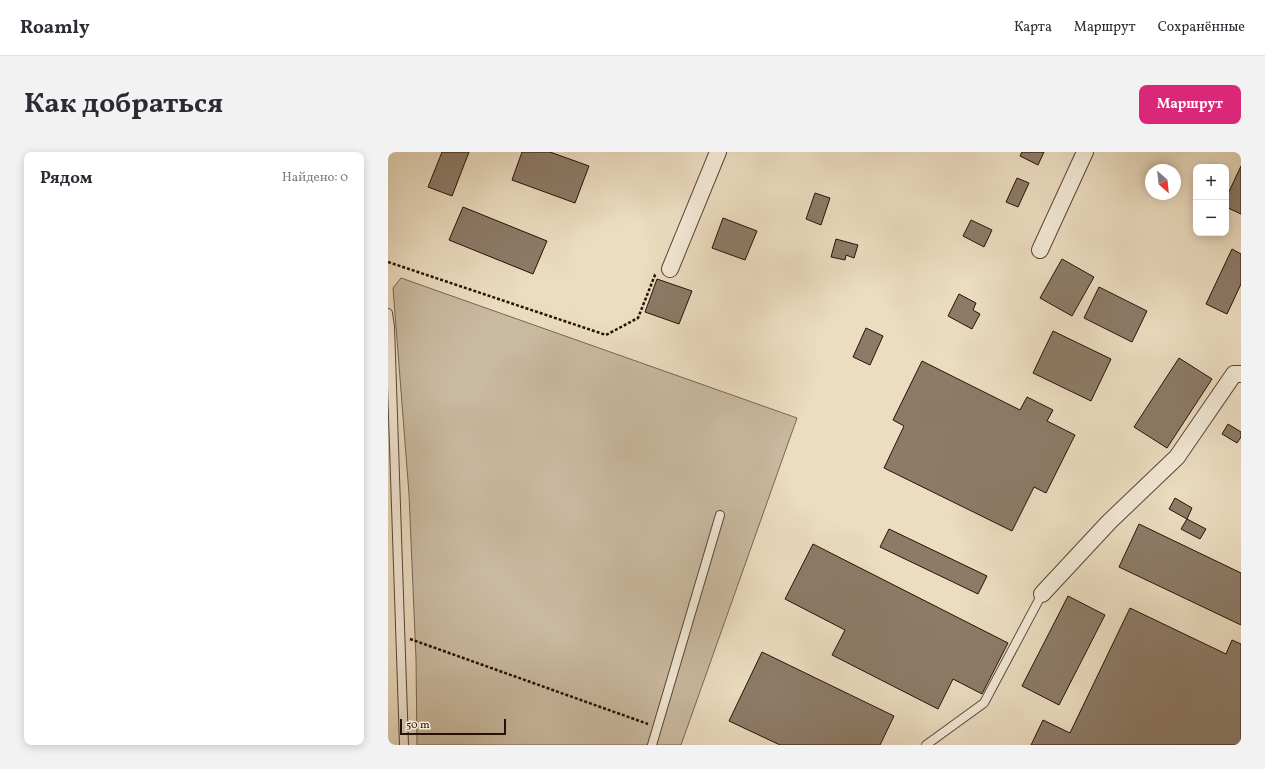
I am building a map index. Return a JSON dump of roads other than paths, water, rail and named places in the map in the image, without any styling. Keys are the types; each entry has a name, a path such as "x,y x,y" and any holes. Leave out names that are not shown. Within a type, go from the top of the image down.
{"street":[{"path":"670,269 718,152"},
{"path":"1040,250 1085,152"},
{"path":"1042,594 1109,522 1177,457 1234,374 1241,374"}],"lane":[{"path":"388,313 404,745"},
{"path":"652,745 720,516"},
{"path":"926,745 984,703 1042,594"}]}
